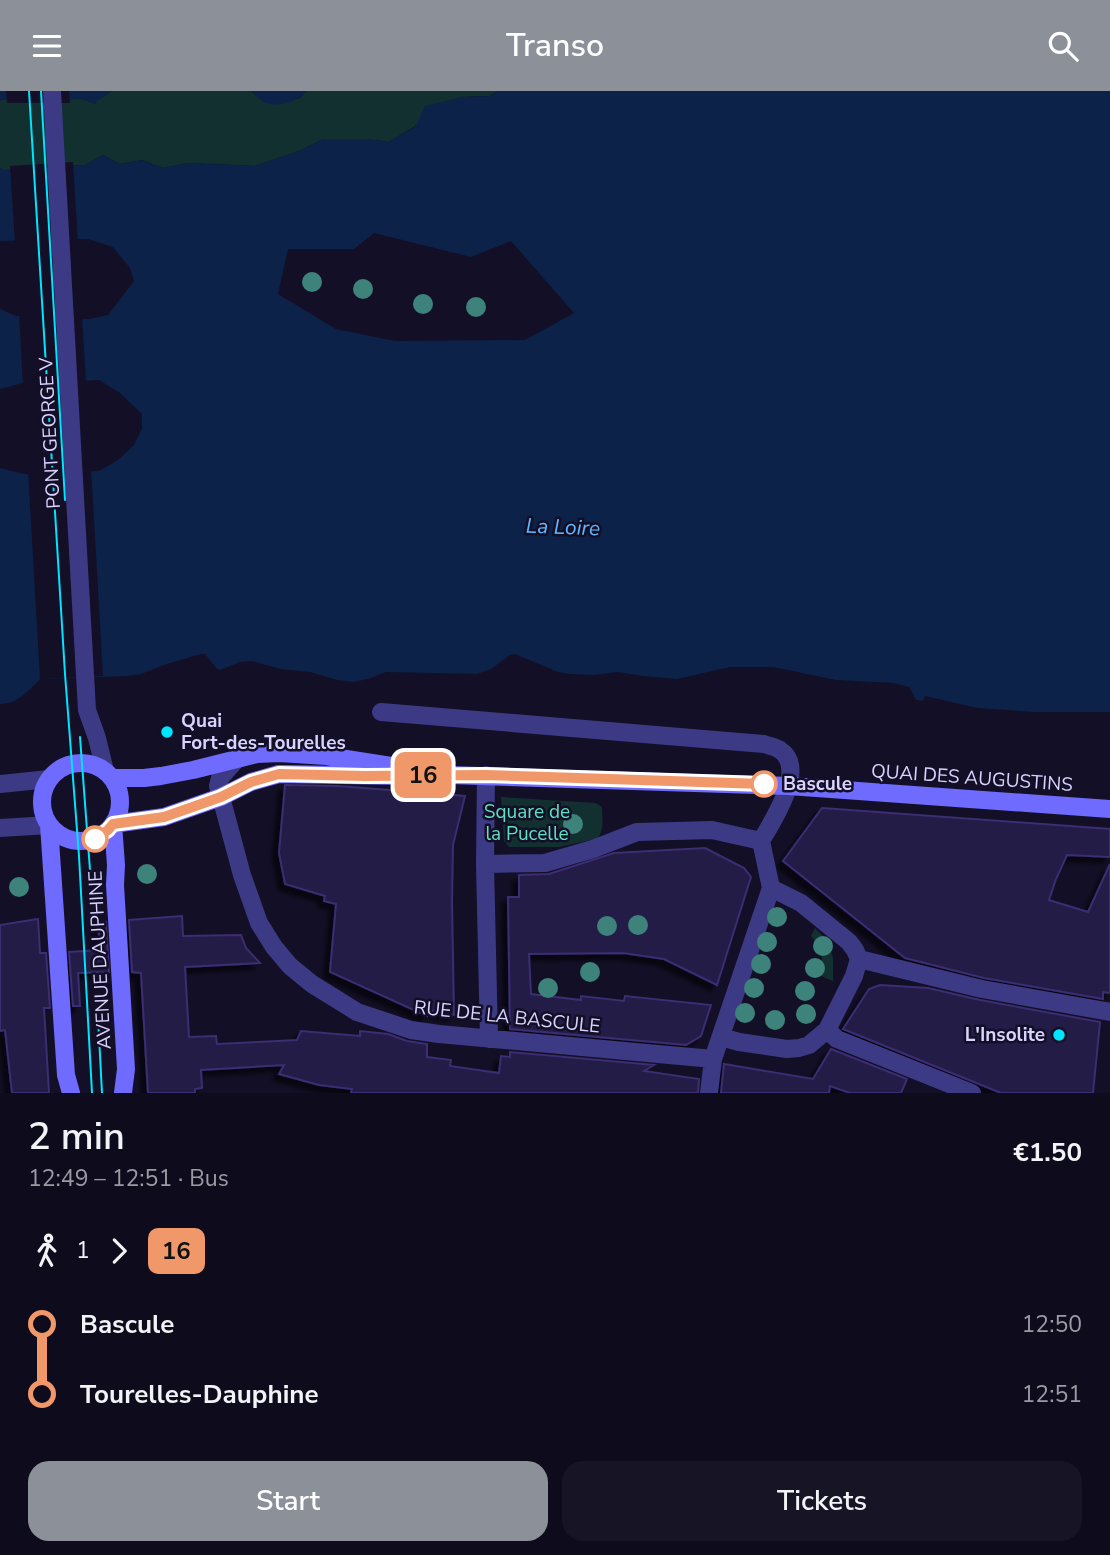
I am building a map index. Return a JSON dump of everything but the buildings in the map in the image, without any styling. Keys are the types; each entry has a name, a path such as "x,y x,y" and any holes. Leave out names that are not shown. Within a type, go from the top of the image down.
{"main road":[{"path":"108,774 118,789 120,801 119,813 113,824 95,839 83,841 67,839 57,833 44,814 44,790 49,779 63,767 76,763 89,764 108,774 153,777 257,754 279,753 327,755 450,775"},
{"path":"113,824 164,817 221,797 251,782 279,774 450,775"},
{"name":"QUAI DES AUGUSTINS","path":"450,775 789,786 1110,809"},
{"name":"AVENUE DAUPHINE","path":"113,824 126,1069 123,1093"},
{"name":"AVENUE DAUPHINE","path":"50,825 66,1075 71,1093"}],"street":[{"name":"PONT GEORGE V","path":"52,91 88,711 108,774"},
{"path":"381,712 764,744 782,751 790,765 789,786 761,841 771,888 713,1059 709,1093"},
{"path":"221,797 218,786 220,778 236,760"},
{"path":"486,775 489,1039"},
{"path":"0,784 49,779"},
{"name":"RUE DE LA BASCULE","path":"221,797 242,875 259,923 274,947 290,966 312,984 357,1012 411,1030 439,1034 713,1059"},
{"path":"0,828 50,825"},
{"path":"485,864 545,863 637,832 712,830 761,841"},
{"path":"721,1037 787,1049 808,1045 827,1030 854,976 859,959 849,941 801,903 771,888"},
{"path":"859,959 982,989 1110,1012"},
{"path":"827,1030 837,1039 972,1093"}],"green space":[{"path":"112,91 251,91 264,102 300,98 306,91 498,91 490,96 462,97 389,142 324,139 255,166 189,163 163,168 142,160 120,164 103,155 85,165 4,170 0,168 0,101 82,99 96,104 96,101"},
{"name":"Square de la Pucelle","path":"501,797 596,803 602,807 601,833 596,839 559,847 509,847 504,841"},
{"path":"815,928 828,941 833,958 833,981 821,976 821,955 811,936"}],"water":[{"path":"0,91 112,91 96,104 82,99 0,101"},
{"path":"251,91 306,91 292,101 275,105 264,102"},
{"name":"La Loire","path":"498,91 1110,91 1110,712 1035,712 977,708 925,696 923,701 916,700 909,687 894,683 836,680 773,667 730,667 677,679 618,672 570,674 558,672 515,654 477,674 386,672 353,682 310,672 280,669 252,661 240,662 220,670 205,654 201,654 141,674 40,679 18,699 0,704 0,468 24,474 99,471 118,460 134,445 142,429 142,414 120,393 99,380 23,383 0,389 0,309 16,316 89,319 108,315 134,281 130,268 113,247 88,239 0,241 0,168 4,170 85,165 103,155 120,164 142,160 163,168 189,163 255,166 324,139 389,142 416,126 425,106 462,97 490,96","holes":["374,233 471,257 511,241 574,313 525,340 395,341 336,329 278,294 288,249 354,249"]}],"pier":[{"path":"6,91 69,91 70,103 7,103"},
{"path":"73,162 78,243 15,244 10,166"},
{"path":"19,312 82,315 86,384 23,387"},
{"path":"91,468 103,676 40,679 28,470"}],"tram line":[{"path":"29,91 92,1093"},
{"path":"41,91 65,500"},
{"path":"80,737 90,870"},
{"path":"98,1017 102,1093"}],"bus line":[{"name":"16","path":"95,839 113,824 164,817 221,797 251,782 279,774 486,775 764,784"}],"place":[{"name":"Quai Fort-des-Tourelles","path":"167,732"},
{"name":"Bascule","path":"764,784"},
{"name":"L'Insolite","path":"1059,1035"}]}
